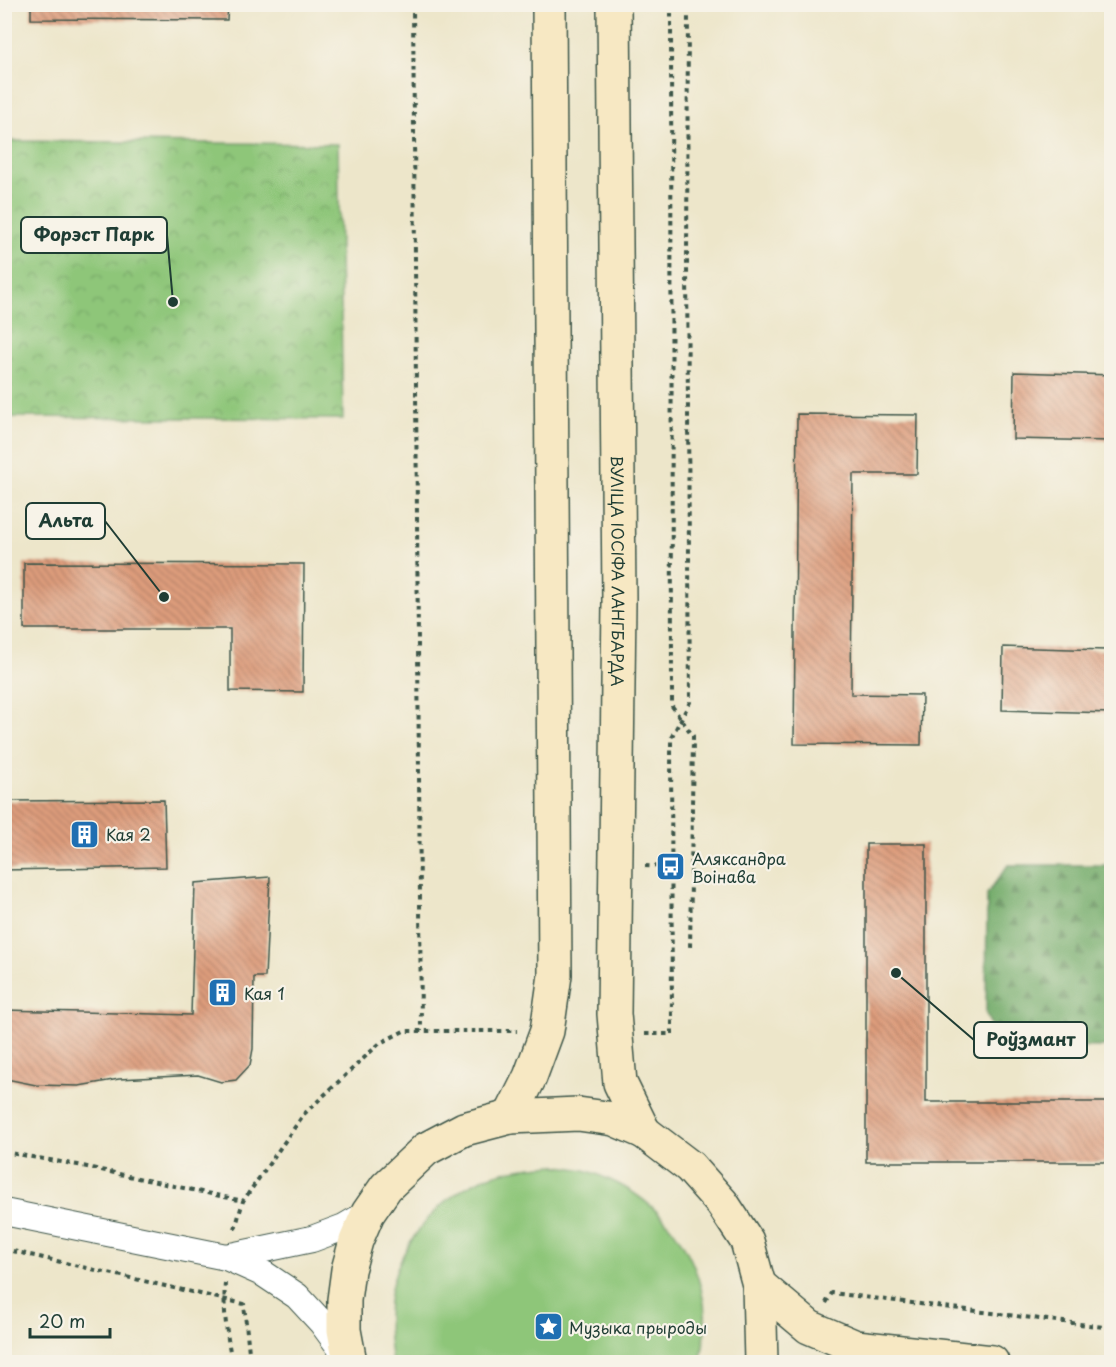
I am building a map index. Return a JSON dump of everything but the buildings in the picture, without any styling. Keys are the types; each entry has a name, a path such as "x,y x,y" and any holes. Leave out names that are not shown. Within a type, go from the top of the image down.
{"main road":[{"path":"510,1117 530,1077 547,1031 555,975 549,4"},
{"name":"ВУЛІЦА ІОСІФА ЛАНГБАРДА","path":"614,4 619,602 614,1014 620,1083 644,1132"},
{"path":"350,1361 344,1330 346,1280 356,1241 368,1213 386,1187 426,1149 465,1128 510,1117 578,1114 614,1119 644,1132 690,1167 722,1203 747,1241 759,1285 761,1362"},
{"path":"759,1285 809,1327 856,1347 992,1362"}],"street":[{"path":"4,1212 226,1257 264,1274 297,1296 322,1323 350,1361"},
{"path":"226,1257 312,1239 344,1227 368,1213"}],"path":[{"path":"413,4 421,1031"},
{"path":"671,4 672,706 693,736 690,950"},
{"path":"672,1034 671,738 690,702 688,4"},
{"path":"232,1362 223,1300 226,1257 243,1201 304,1114 380,1043"},
{"path":"4,1152 78,1165 243,1201"},
{"path":"4,1250 244,1304 250,1362"},
{"path":"809,1327 832,1293 1112,1328"}],"green space":[{"path":"9,141 338,144 343,419 5,417 4,188"},
{"path":"1008,865 1111,865 1111,1047 1000,1046 986,1014 987,894"},
{"path":"555,1165 593,1173 627,1189 644,1200 672,1229 693,1263 704,1303 705,1333 700,1362 392,1362 388,1326 391,1289 403,1255 424,1224 451,1198 482,1179 509,1171"}],"place":[{"name":"Форэст Парк","path":"173,302"},
{"name":"Альта","path":"164,597"},
{"name":"Кая 2","path":"85,834"},
{"name":"Аляксандра Воінава","path":"671,867"},
{"name":"Роўзмант","path":"896,973"},
{"name":"Кая 1","path":"223,993"},
{"name":"Музыка прыроды","path":"548,1327"}]}
